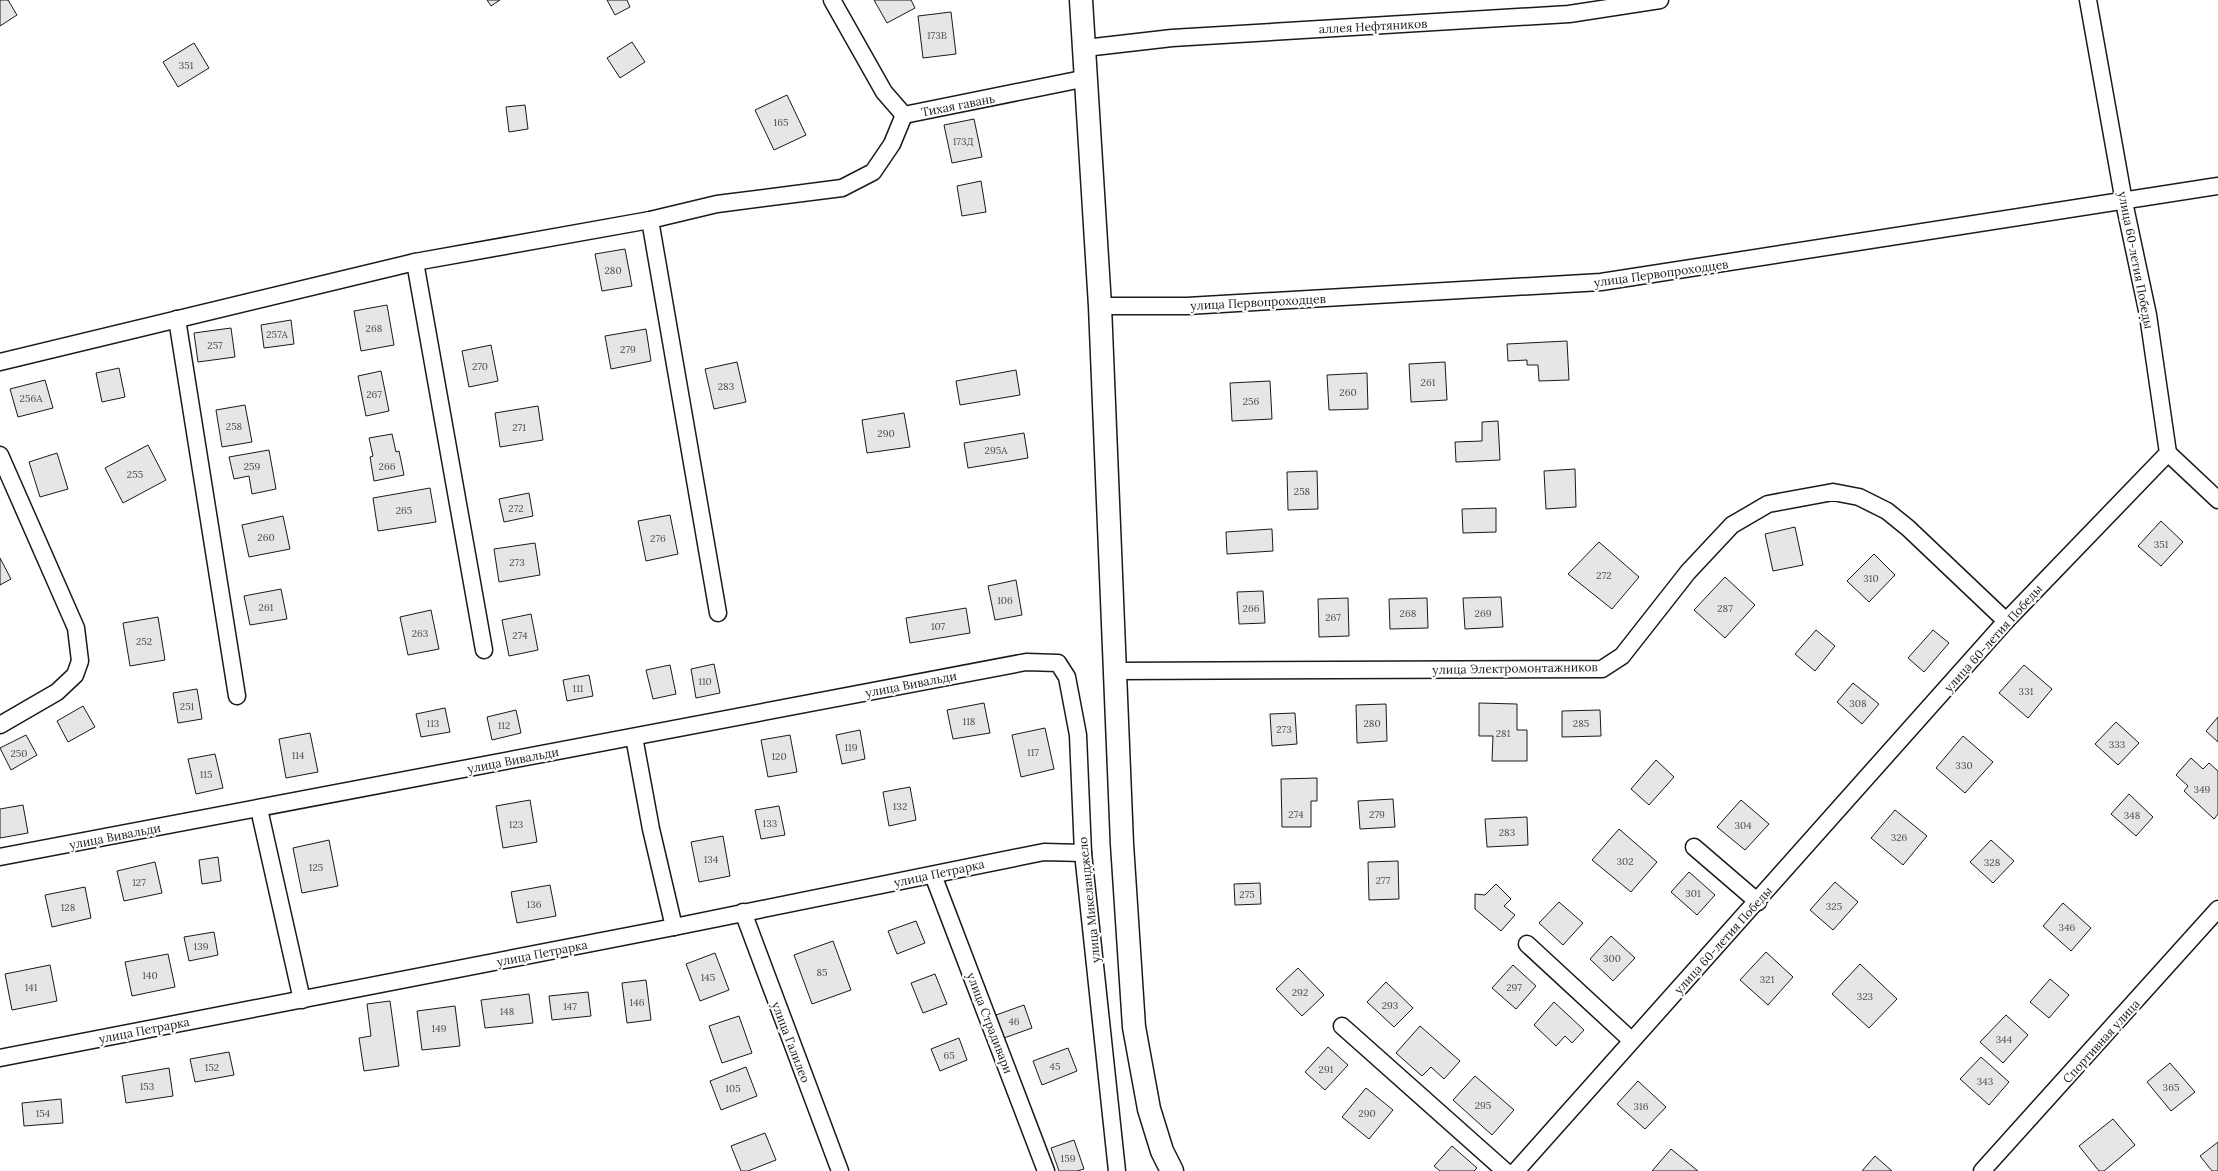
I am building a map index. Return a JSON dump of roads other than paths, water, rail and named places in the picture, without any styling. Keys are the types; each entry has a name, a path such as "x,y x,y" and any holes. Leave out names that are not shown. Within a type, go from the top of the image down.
{"street":[{"name":"Тихая гавань","path":"832,0 884,92 904,115 1087,78"},
{"path":"1081,0 1100,306 1122,844 1134,1027 1149,1109 1162,1151 1172,1171"},
{"name":"аллея Нефтяников","path":"1085,48 1172,38 1569,14 1660,0"},
{"name":"улица 60-летия Победы","path":"1516,1171 1631,1040 1758,902 2006,621 2168,453 2148,315 2124,202 2088,0"},
{"path":"0,362 415,262 650,220 718,204 842,188 873,172 892,144 904,115"},
{"name":"улица Первопроходцев","path":"1100,306 1187,306 1601,282 2218,186"},
{"path":"650,220 718,613"},
{"path":"415,262 484,650"},
{"path":"176,319 237,696"},
{"path":"2168,453 2218,500"},
{"path":"0,455 76,628 80,661 75,675 57,692 0,725"},
{"name":"улица Электромонтажников","path":"1116,671 1602,668 1622,656 1688,572 1732,525 1768,504 1832,492 1859,497 1887,511 1908,528 2006,621"},
{"name":"улица Вивальди","path":"0,857 1026,662"},
{"name":"улица Микеланджело","path":"1026,662 1058,664 1067,676 1078,735 1083,853 1117,1171"},
{"path":"634,737 651,829 674,928"},
{"path":"259,809 302,1000"},
{"path":"1694,846 1758,902"},
{"name":"улица Петрарка","path":"0,1058 674,928 743,912 1044,852 1083,853"},
{"name":"улица Страдивари","path":"933,875 1046,1171"},
{"name":"Спортивная улица","path":"1982,1171 2218,909"},
{"name":"улица Галилео","path":"743,912 840,1171"},
{"path":"1527,944 1631,1040"},
{"path":"1342,1026 1504,1171"}]}
